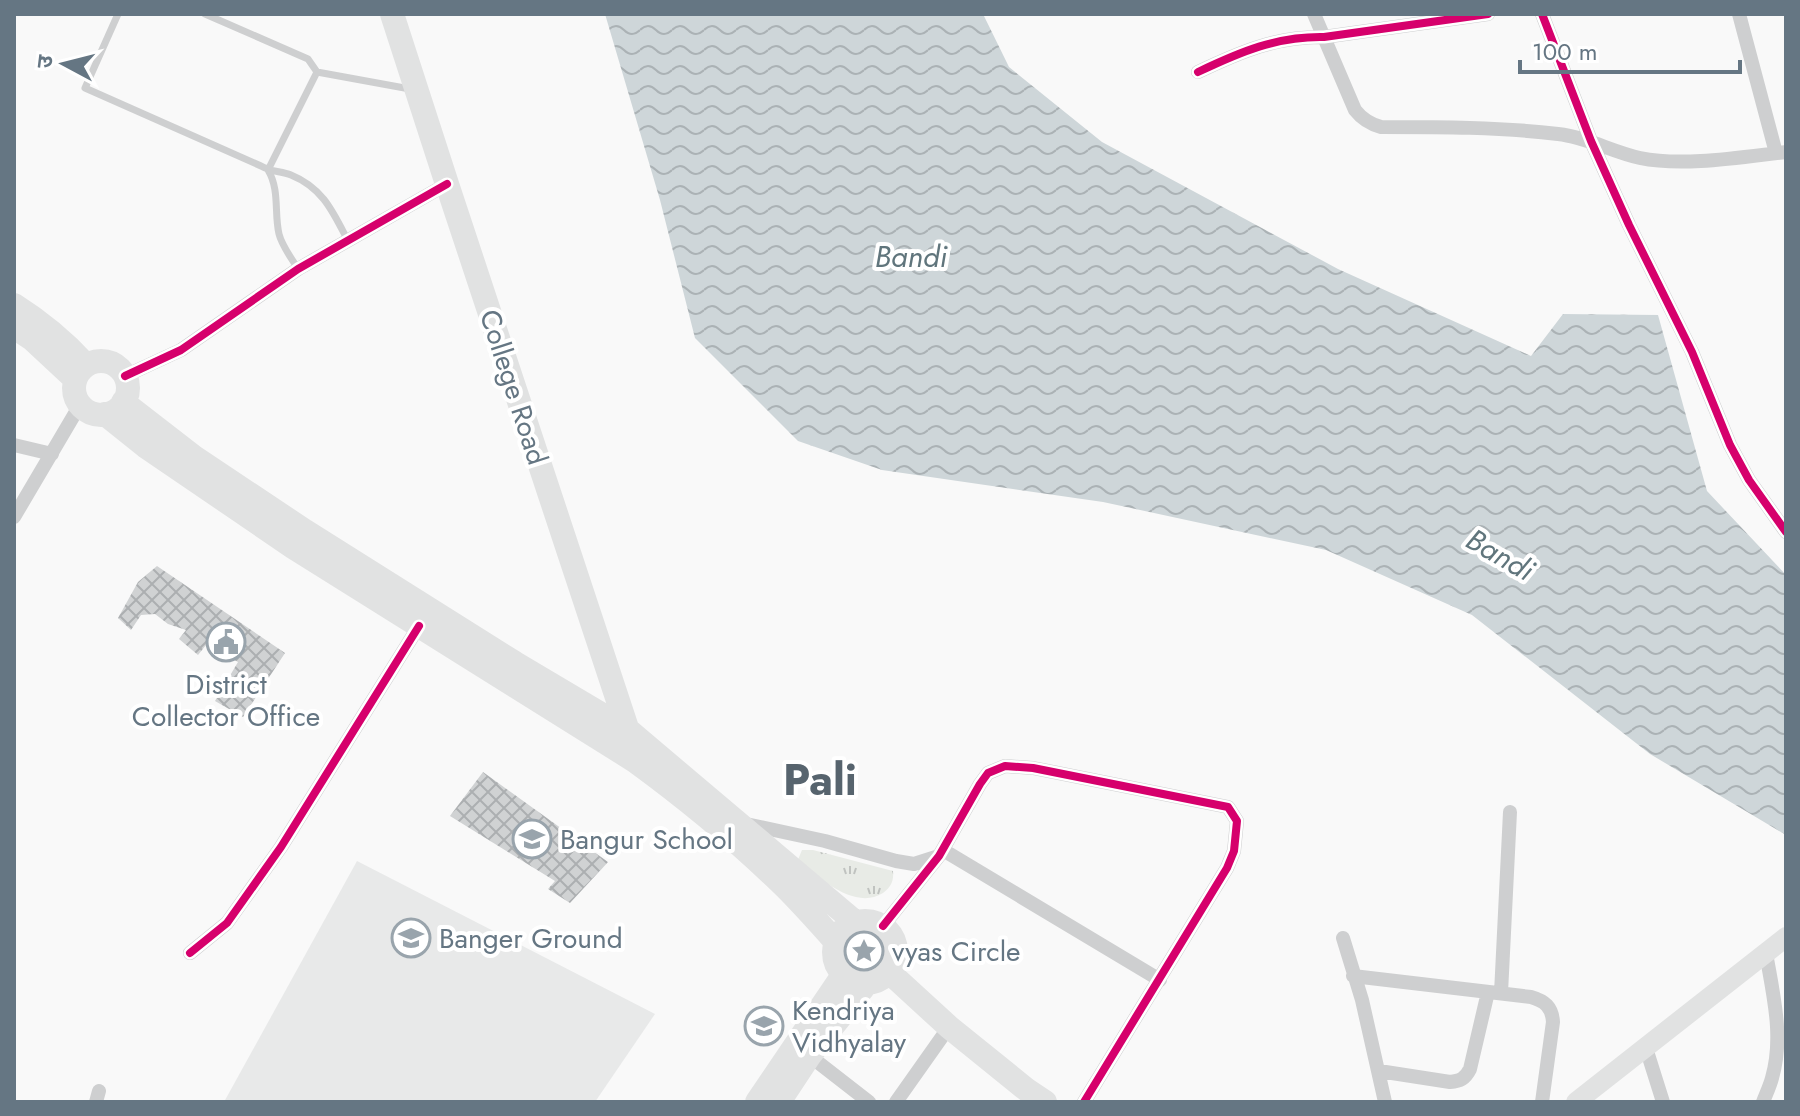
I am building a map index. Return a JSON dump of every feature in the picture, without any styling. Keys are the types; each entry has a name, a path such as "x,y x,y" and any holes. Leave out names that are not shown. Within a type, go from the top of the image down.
{"main road":[{"name":"College Road","path":"392,14 628,730 635,761"},
{"path":"14,305 68,345 80,372"},
{"path":"14,327 80,372"},
{"path":"94,361 112,363 125,376 127,394 114,408 96,414 87,411 80,405 74,388 80,372 94,361"},
{"path":"114,408 515,663 628,730 855,922"},
{"path":"114,408 145,446 293,547 635,761 723,831 785,887 835,941"},
{"path":"865,920 875,921 894,939 896,956 883,978 858,983 843,975 838,968 834,959 835,941 846,926 865,920"},
{"path":"889,972 949,1027 1045,1102"},
{"path":"779,1102 843,975"},
{"path":"757,1102 867,983"}],"street":[{"path":"1314,14 1355,110 1373,125 1560,134 1638,157 1688,161 1781,152 1739,14"},
{"path":"1198,72 1246,51 1300,36 1324,37 1488,14"},
{"path":"1542,14 1591,141 1692,352 1739,464 1786,532"},
{"path":"125,376 181,350 298,269 447,184"},
{"path":"14,517 80,405"},
{"path":"14,445 52,454"},
{"path":"190,953 227,923 281,847 419,626"},
{"path":"883,926 941,853 988,773 1005,766 1033,768 1228,807 1237,821 1234,851 1227,868 1084,1102"},
{"path":"1379,1071 1450,1082 1464,1079 1470,1069 1494,993 1510,812"},
{"path":"739,822 914,864 941,853"},
{"path":"941,853 1160,980"},
{"path":"1576,1102 1786,937"},
{"path":"1343,938 1362,1000 1385,1102"},
{"path":"1763,1102 1773,1077 1777,1046 1776,1012 1766,953"},
{"path":"1353,976 1531,997 1546,1003 1552,1015 1542,1102"},
{"path":"896,1102 949,1027"},
{"path":"1646,1048 1663,1102"},
{"path":"803,1051 869,1102"}],"lane":[{"path":"118,14 85,88 268,170 288,173 311,185 321,193 348,241"},
{"path":"205,14 308,59 317,72 418,91"},
{"path":"268,170 317,72"},
{"path":"268,170 276,193 279,237 298,269"}],"shaded area":[{"name":"Banger Ground","path":"357,861 655,1014 595,1102 224,1102"}],"green space":[{"path":"802,850 813,850 893,871 892,881 883,893 872,897 849,895 797,862"},
{"path":"863,932 876,937 881,950 876,963 863,968 850,963 845,950 850,937"}],"water":[{"name":"Bandi","path":"605,14 983,14 1009,67 1102,142 1338,269 1531,356 1563,314 1658,315 1707,491 1786,575 1786,835 1650,754 1472,615 1326,550 1103,502 882,470 798,441 695,338 660,200"}],"building":[{"name":"District Collector Office","path":"157,566 285,653 243,717 215,701 238,662 206,645 198,655 179,639 186,630 168,624 155,614 141,615 131,630 118,618 138,582"},
{"name":"Bangur School","path":"483,772 608,862 570,903 548,889 555,881 450,816"}],"cycle path":[{"path":"1198,72 1275,42 1488,14"},
{"path":"1542,14 1591,141 1692,352 1730,445 1749,480 1786,532"},
{"path":"125,376 181,350 298,269 447,184"},
{"path":"190,953 227,923 281,847 419,626"},
{"path":"883,926 939,856 988,773 1005,766 1033,768 1228,807 1237,821 1234,851 1227,868 1084,1102"}],"place":[{"name":"District Collector Office","path":"226,642"},
{"name":"Bangur School","path":"532,839"},
{"name":"Banger Ground","path":"411,938"},
{"name":"vyas Circle","path":"864,951"},
{"name":"Kendriya Vidhyalay","path":"764,1026"}],"district":[{"name":"Pali","path":"820,780"}]}
